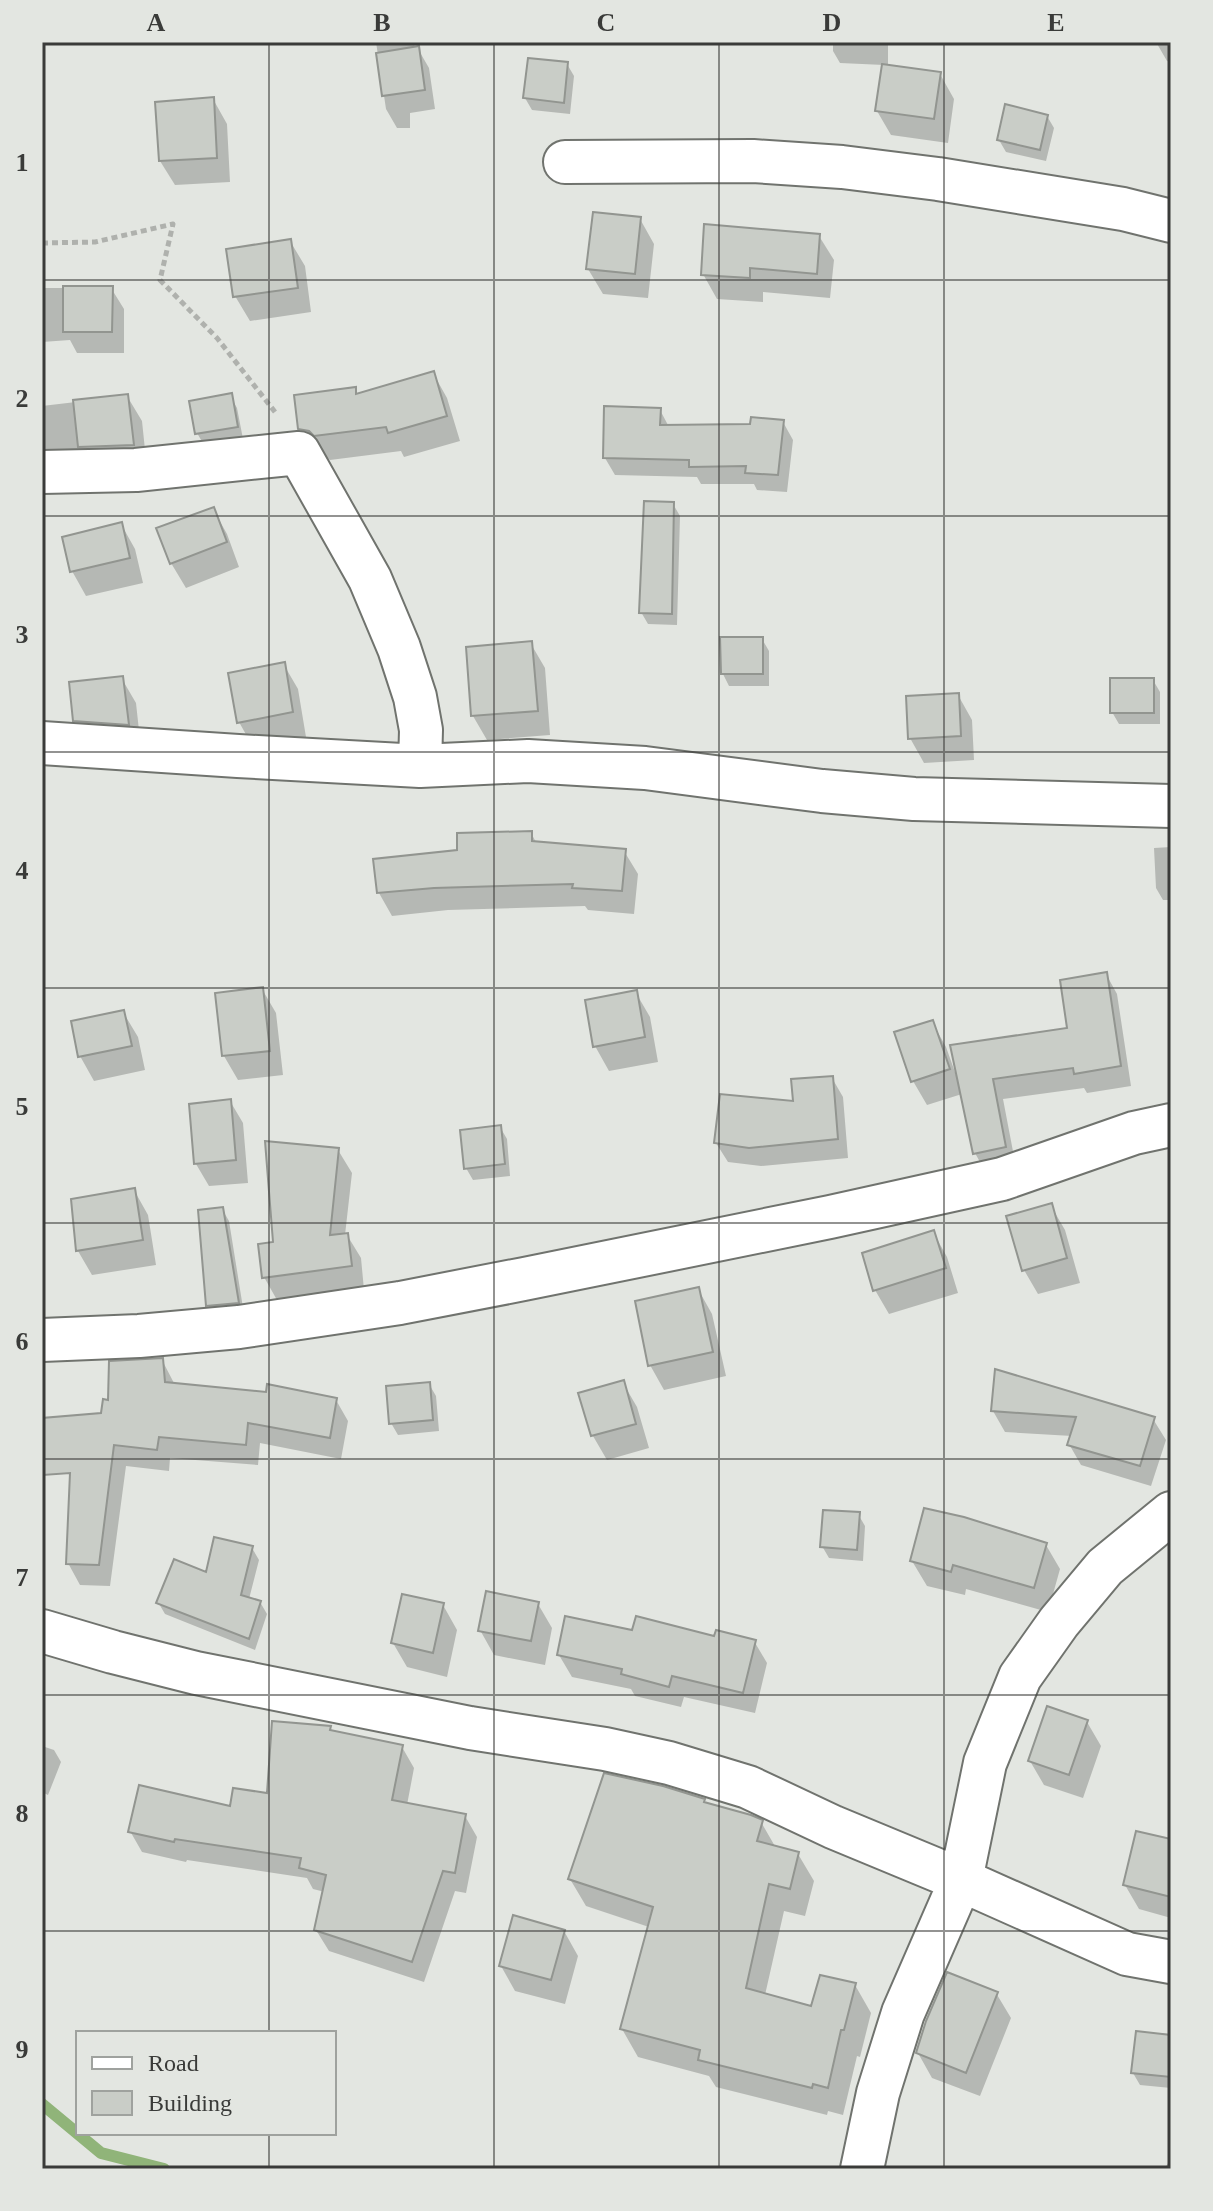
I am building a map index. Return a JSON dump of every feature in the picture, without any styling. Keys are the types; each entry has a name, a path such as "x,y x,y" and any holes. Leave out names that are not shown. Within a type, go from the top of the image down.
{"street":[{"path":"565,162 753,161 842,167 1108,206 1171,221"},
{"path":"42,472 136,470 299,453 370,579 399,648 415,697 421,730 420,766"},
{"path":"42,743 420,766 528,761 645,768 822,791 914,799 1171,806"},
{"path":"42,1340 239,1327 400,1303 830,1217 1002,1179 1134,1133 1171,1125"},
{"path":"862,2169 878,2093 903,2013 961,1880 985,1763 1020,1677 1059,1622 1105,1567 1171,1513"},
{"path":"42,1631 196,1673 470,1728 605,1749 669,1763 748,1787 1127,1954 1171,1962"}],"path":[{"path":"42,243 95,242 173,224 160,280 217,338 277,414 299,453"}],"building":[{"path":"419,46 425,90 382,96 376,53"},
{"path":"528,58 568,62 564,103 523,98"},
{"path":"882,64 941,72 934,119 875,111"},
{"path":"214,97 217,158 159,161 155,102"},
{"path":"1005,104 1048,115 1040,150 997,140"},
{"path":"593,212 641,217 635,274 586,269"},
{"path":"704,224 820,234 817,274 750,268 750,278 701,275"},
{"path":"291,239 298,288 233,297 226,249"},
{"path":"63,286 113,286 112,332 63,332"},
{"path":"434,371 447,416 388,433 386,427 314,436 309,431 298,429 294,395 356,387 356,394"},
{"path":"232,393 238,427 195,434 189,401"},
{"path":"128,394 134,445 78,447 73,400"},
{"path":"604,406 661,408 660,425 750,424 751,417 784,420 778,475 745,473 746,466 689,467 689,460 603,458"},
{"path":"644,501 674,502 672,614 639,613"},
{"path":"214,507 227,542 170,564 156,528"},
{"path":"122,522 130,558 70,572 62,537"},
{"path":"720,637 763,637 763,674 721,674"},
{"path":"532,641 538,711 471,716 466,647"},
{"path":"285,662 293,712 237,723 228,673"},
{"path":"123,676 129,725 73,721 69,682"},
{"path":"1110,678 1154,678 1154,713 1110,713"},
{"path":"959,693 961,736 908,739 906,696"},
{"path":"532,831 532,841 626,849 622,891 572,888 573,884 377,893 373,859 457,850 457,833"},
{"path":"1107,972 1121,1066 1074,1074 1073,1068 993,1079 1006,1147 973,1154 950,1045 1067,1028 1060,980"},
{"path":"263,987 270,1051 222,1056 215,993"},
{"path":"637,990 645,1037 593,1047 585,1000"},
{"path":"124,1010 132,1046 78,1057 71,1021"},
{"path":"933,1020 950,1069 911,1082 894,1032"},
{"path":"833,1076 838,1139 749,1148 714,1143 720,1094 793,1101 791,1079"},
{"path":"231,1099 236,1160 194,1164 189,1104"},
{"path":"501,1125 505,1164 464,1169 460,1130"},
{"path":"265,1141 339,1148 330,1235 348,1233 352,1266 262,1278 258,1244 273,1242"},
{"path":"135,1188 143,1240 76,1251 71,1199"},
{"path":"1052,1203 1067,1258 1022,1271 1006,1216"},
{"path":"223,1207 239,1303 206,1306 198,1210"},
{"path":"934,1230 946,1268 873,1291 862,1253"},
{"path":"699,1287 713,1352 648,1366 635,1301"},
{"path":"163,1358 165,1382 266,1392 267,1384 337,1398 330,1438 248,1423 246,1445 159,1437 157,1450 114,1445 99,1565 66,1564 70,1473 43,1475 42,1418 101,1413 103,1399 108,1400 109,1361"},
{"path":"995,1369 1155,1417 1140,1466 1067,1445 1076,1417 991,1411"},
{"path":"624,1380 636,1424 591,1436 578,1393"},
{"path":"430,1382 433,1420 389,1424 386,1386"},
{"path":"924,1508 1047,1543 1034,1588 953,1565 951,1572 910,1561"},
{"path":"823,1510 860,1512 857,1550 820,1547"},
{"path":"214,1537 253,1546 241,1595 261,1601 249,1639 156,1603 174,1559 206,1572"},
{"path":"486,1591 539,1602 531,1641 478,1631"},
{"path":"402,1594 444,1603 433,1653 391,1643"},
{"path":"565,1616 632,1630 636,1616 714,1636 716,1630 756,1640 743,1693 672,1676 669,1687 621,1674 622,1669 557,1655"},
{"path":"1047,1706 1088,1720 1069,1775 1028,1761"},
{"path":"272,1721 331,1726 330,1730 403,1745 392,1800 466,1814 455,1873 443,1871 412,1962 314,1930 326,1875 299,1868 301,1858 175,1839 174,1842 128,1832 139,1785 230,1806 233,1788 267,1793"},
{"path":"604,1773 663,1786 751,1815 763,1820 757,1841 799,1852 790,1889 769,1884 746,1988 811,2006 820,1975 856,1983 828,2088 813,2084 812,2088 698,2060 700,2050 620,2029 653,1907 568,1879"},
{"path":"1136,1831 1171,1839 1171,1897 1123,1885"},
{"path":"513,1915 565,1930 551,1980 499,1966"},
{"path":"947,1972 998,1992 966,2073 916,2053"},
{"path":"1136,2031 1171,2035 1171,2077 1131,2073"}],"waterway":[{"path":"42,2104 76,2132"},
{"path":"79,2135 101,2153 164,2169"}]}
